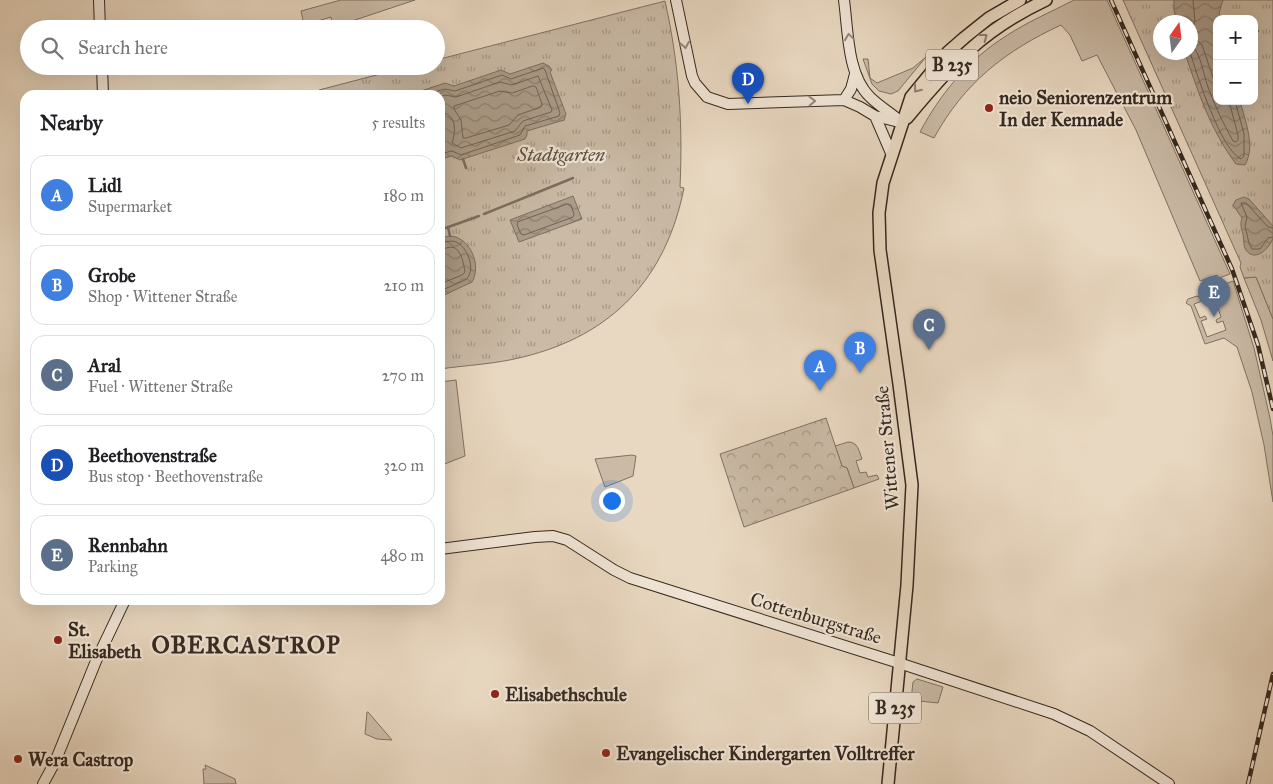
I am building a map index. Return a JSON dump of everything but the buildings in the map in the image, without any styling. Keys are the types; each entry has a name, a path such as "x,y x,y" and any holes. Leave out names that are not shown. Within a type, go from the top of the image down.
{"main road":[{"name":"B 235","path":"903,123 911,97 948,52 989,18 1020,0"},
{"name":"B 235","path":"903,123 969,48 1011,18 1046,0"},
{"name":"Wittener Straße","path":"888,784 907,585 912,485 878,234 883,183 903,123"}],"street":[{"path":"100,0 100,20"},
{"path":"676,0 692,76 695,84 707,97 728,104 844,100 875,116 903,123"},
{"path":"844,0 855,74 870,96 903,123"},
{"path":"844,100 851,89 855,74"},
{"path":"102,75 103,90"},
{"path":"875,116 892,153"},
{"name":"Cottenburgstraße","path":"445,548 535,536 548,535 558,537 567,540 630,578 899,662 1031,706 1090,731 1170,784"},
{"path":"43,784 55,762 96,661 123,605"}],"green space":[{"path":"341,0 415,0 355,20 332,20 331,17 321,20 303,20 301,11"},
{"path":"1074,0 1107,0 1230,274 1219,278 1217,275 1200,281 1136,130 1097,55 1082,61 1070,35 1061,25 1022,46 988,71 959,101 934,138 920,132 946,91 980,55 1014,31"},
{"path":"1123,0 1273,0 1273,319 1256,277 1244,278 1240,267 1241,263"},
{"name":"Stadtgarten","path":"665,1 677,70 681,140 680,187 684,188 676,220 664,249 649,275 630,298 609,318 584,334 555,347 523,357 445,368 445,90 319,90 376,75 445,75 445,58"},
{"path":"926,57 898,91 891,94 879,91 872,84 863,59 868,59 870,78 877,83 913,68"},
{"path":"1256,277 1273,319 1273,361 1261,320 1244,278"},
{"path":"1233,281 1254,348 1270,418 1273,436 1273,502 1264,445 1252,392 1237,347 1224,338 1205,344 1191,306 1186,303 1188,299 1200,297 1202,301 1194,304 1200,318 1205,316 1207,319 1201,321 1207,337 1226,330 1223,321 1217,323 1216,320 1221,317 1218,308 1212,310 1211,307 1216,305 1213,297 1208,298 1206,293 1209,290"},
{"path":"456,380 465,456 445,464 445,381"},
{"path":"826,418 842,466 847,468 854,488 744,527 720,454"},
{"path":"848,442 856,445 859,450 862,459 856,461 860,473 866,472 868,477 877,475 879,479 854,488 847,468 842,466 835,446"},
{"path":"636,456 633,476 605,487 595,459"},
{"path":"917,679 943,687 938,703 911,700 913,682"},
{"path":"367,712 392,740 377,739 365,734"},
{"path":"205,765 235,779 236,784 204,784 203,769 206,769"}],"water":[{"path":"1174,0 1223,0 1220,15 1213,15 1213,105 1241,105 1250,142 1250,150 1245,165 1236,164 1219,138 1206,111 1187,60 1198,60 1198,15 1175,15"},
{"path":"543,63 549,66 566,114 564,120 527,131 525,139 460,160 452,156 445,158 445,90 424,90 445,83 454,86 501,70 510,74"},
{"path":"573,196 582,219 519,242 510,220"},
{"path":"1244,197 1249,199 1273,226 1271,242 1266,250 1258,255 1250,254 1244,246 1241,226 1242,218 1233,205 1236,200"},
{"path":"450,236 463,241 472,253 476,268 472,282 445,295 445,237"}],"waterway":[{"path":"463,159 466,168"},
{"path":"484,214 573,178"},
{"path":"445,228 479,216"},
{"path":"448,227 450,236"}],"railway":[{"path":"1111,0 1232,269 1258,345 1273,409"},
{"path":"1248,784 1273,674"}],"place":[{"name":"Beethovenstraße","path":"748,104"},
{"name":"neio Seniorenzentrum In der Kemnade","path":"989,108"},
{"name":"Rennbahn","path":"1214,317"},
{"name":"Aral","path":"929,350"},
{"name":"Grobe","path":"860,373"},
{"name":"Lidl","path":"820,391"},
{"name":"St. Elisabeth","path":"58,640"},
{"name":"Elisabethschule","path":"495,694"},
{"name":"Evangelischer Kindergarten Volltreffer","path":"606,753"},
{"name":"Wera Castrop","path":"18,759"}],"district":[{"name":"OBERCASTROP","path":"246,645"}]}
